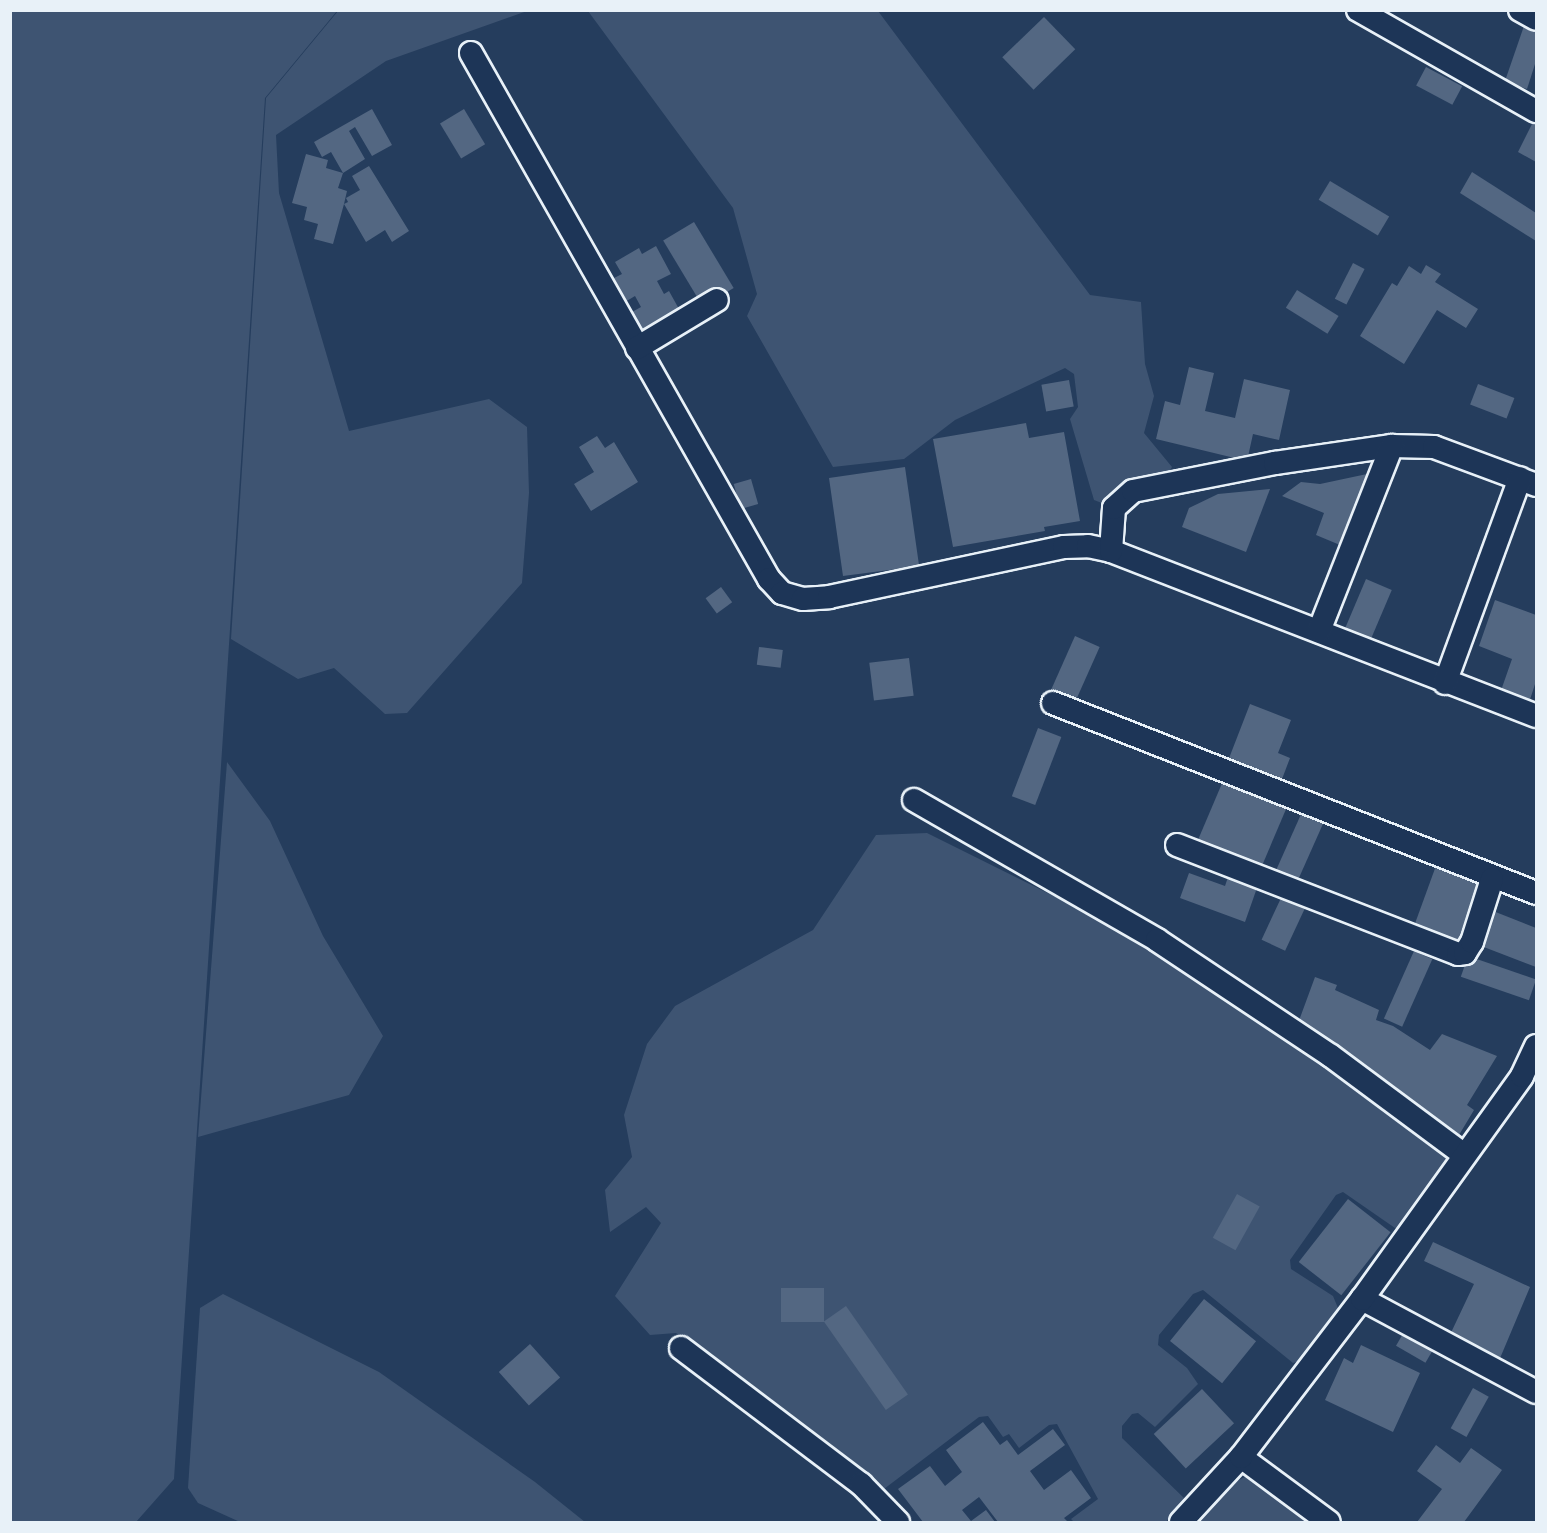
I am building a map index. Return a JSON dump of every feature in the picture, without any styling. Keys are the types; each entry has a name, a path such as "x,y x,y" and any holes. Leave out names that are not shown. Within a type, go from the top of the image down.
{"street":[{"path":"1358,10 1536,111"},
{"path":"1520,10 1536,19"},
{"path":"471,54 769,579 782,593 803,599 829,597 1064,547 1111,551 1319,631 1445,683 1536,716"},
{"path":"637,348 717,300"},
{"path":"1111,551 1114,508 1133,491 1392,446 1434,447 1528,482 1445,683"},
{"path":"1319,631 1392,446"},
{"path":"1053,703 1492,879 1536,893"},
{"path":"914,800 1157,940 1331,1056 1463,1154"},
{"path":"1176,845 1458,954 1465,952 1472,942 1492,879"},
{"path":"1181,1522 1241,1457 1362,1299 1463,1154 1522,1076 1536,1046"},
{"path":"1362,1299 1536,1392"},
{"path":"681,1348 861,1484 898,1522"},
{"path":"1241,1457 1329,1522"}],"shaded area":[{"path":"10,11 337,11 265,98 174,1479 136,1522 11,1522"},
{"path":"338,11 527,11 386,61 276,135 279,193 349,431 489,399 527,427 529,493 522,583 407,713 385,714 334,668 298,679 231,639 266,98"},
{"path":"588,11 878,11 1090,295 1141,302 1145,364 1154,396 1144,433 1172,467 1167,476 1107,505 1094,500 1070,419 1078,407 1074,374 1065,368 955,420 904,459 833,467 747,316 757,294 733,208"},
{"path":"227,762 270,821 323,936 383,1036 349,1095 198,1137"},
{"path":"927,833 1152,945 1452,1152 1452,1161 1403,1226 1395,1228 1343,1192 1336,1195 1290,1260 1291,1269 1333,1296 1338,1308 1304,1360 1293,1363 1203,1290 1193,1294 1159,1335 1158,1345 1187,1368 1198,1384 1155,1427 1138,1413 1132,1414 1122,1426 1122,1438 1184,1498 1166,1522 1074,1522 1071,1519 1098,1499 1057,1424 1049,1425 1019,1448 1009,1434 1003,1437 988,1416 979,1417 880,1492 868,1475 676,1333 650,1335 615,1296 661,1223 646,1207 610,1232 605,1190 632,1157 624,1115 647,1044 675,1006 813,930 876,835"},
{"path":"223,1294 379,1372 535,1482 585,1522 240,1522 198,1503 188,1488 200,1308"},
{"path":"1245,1477 1311,1522 1195,1522 1226,1486"}],"building":[{"path":"1044,17 1075,49 1034,90 1002,57"},
{"path":"1525,23 1536,27 1536,61 1527,89 1505,81"},
{"path":"1426,67 1462,86 1452,105 1416,86"},
{"path":"372,109 392,145 372,156 355,127 349,131 365,159 343,173 331,152 322,157 314,142"},
{"path":"464,109 485,144 461,159 440,123"},
{"path":"1536,116 1536,162 1518,152"},
{"path":"306,154 328,160 326,168 343,173 338,188 347,191 333,244 314,239 318,224 304,220 307,207 292,203"},
{"path":"369,166 409,231 392,242 385,230 366,242 344,204 348,202 346,198 360,190 352,176"},
{"path":"1472,172 1536,213 1536,241 1460,193"},
{"path":"1330,181 1389,217 1378,235 1319,200"},
{"path":"694,222 734,288 703,307 663,241"},
{"path":"656,246 671,274 657,281 664,294 669,291 684,318 647,338 632,312 641,307 635,296 625,302 612,279 622,274 615,262 639,248 642,254"},
{"path":"1353,263 1365,269 1346,305 1335,299"},
{"path":"1426,265 1441,274 1435,282 1478,309 1466,328 1437,310 1404,364 1360,336 1392,283 1397,286 1409,266 1421,274"},
{"path":"1297,290 1339,316 1327,334 1286,308"},
{"path":"1189,367 1214,373 1205,411 1235,418 1244,379 1290,390 1279,440 1253,434 1247,461 1156,439 1165,401 1180,405"},
{"path":"1069,380 1074,407 1046,411 1041,385"},
{"path":"1478,384 1514,398 1507,419 1470,405"},
{"path":"1026,423 1029,438 1064,432 1080,521 1044,527 1045,531 953,547 933,439"},
{"path":"597,436 605,448 614,442 638,482 591,511 574,484 594,472 579,447"},
{"path":"905,467 920,572 898,576 897,569 843,576 829,478"},
{"path":"1367,474 1340,545 1316,535 1324,513 1282,496 1301,482 1320,484"},
{"path":"751,479 758,504 741,509 734,484"},
{"path":"1270,489 1246,552 1182,527 1189,508 1218,494"},
{"path":"1366,579 1392,590 1368,646 1342,635"},
{"path":"721,587 732,602 717,614 706,598"},
{"path":"1495,600 1536,615 1536,681 1527,709 1498,699 1512,659 1479,646"},
{"path":"1075,636 1100,647 1074,704 1050,693"},
{"path":"759,647 783,650 781,668 757,665"},
{"path":"909,658 914,696 874,701 869,663"},
{"path":"1250,704 1291,720 1278,753 1290,758 1279,787 1226,766"},
{"path":"1038,728 1061,737 1035,805 1012,796"},
{"path":"1223,781 1287,808 1261,869 1197,842"},
{"path":"1302,812 1324,822 1298,880 1276,870"},
{"path":"1437,863 1480,879 1457,943 1414,927"},
{"path":"1189,873 1225,886 1229,874 1258,885 1245,922 1180,898"},
{"path":"1281,898 1305,909 1285,951 1262,940"},
{"path":"1488,909 1536,928 1536,967 1476,944"},
{"path":"1414,951 1432,959 1402,1027 1384,1019"},
{"path":"1468,956 1536,979 1529,1000 1461,977"},
{"path":"1315,977 1337,985 1335,990 1379,1010 1376,1020 1393,1026 1430,1050 1442,1034 1497,1056 1467,1105 1474,1110 1459,1135 1373,1081 1358,1069 1360,1063 1317,1041 1319,1035 1297,1026"},
{"path":"1237,1194 1260,1207 1235,1250 1213,1238"},
{"path":"1348,1199 1391,1232 1341,1295 1299,1262"},
{"path":"1433,1242 1530,1287 1498,1363 1448,1339 1474,1284 1424,1261"},
{"path":"781,1288 824,1288 824,1322 781,1322"},
{"path":"1204,1299 1256,1341 1222,1383 1170,1341"},
{"path":"846,1306 908,1394 886,1410 824,1321"},
{"path":"1404,1332 1433,1349 1425,1363 1396,1346"},
{"path":"530,1344 560,1377 529,1406 499,1372"},
{"path":"1361,1345 1420,1373 1393,1432 1325,1400 1344,1358 1353,1363"},
{"path":"1473,1388 1489,1397 1466,1437 1451,1428"},
{"path":"1202,1389 1234,1423 1186,1468 1154,1434"},
{"path":"983,1422 1000,1445 1007,1440 1018,1455 1053,1429 1065,1445 1030,1471 1044,1490 1071,1470 1091,1498 1064,1518 1068,1522 998,1522 979,1497 962,1510 971,1521 986,1510 995,1522 923,1522 898,1489 930,1466 945,1486 962,1472 946,1450"},
{"path":"1436,1445 1460,1463 1471,1448 1502,1470 1464,1522 1417,1522 1442,1489 1417,1471"}]}
